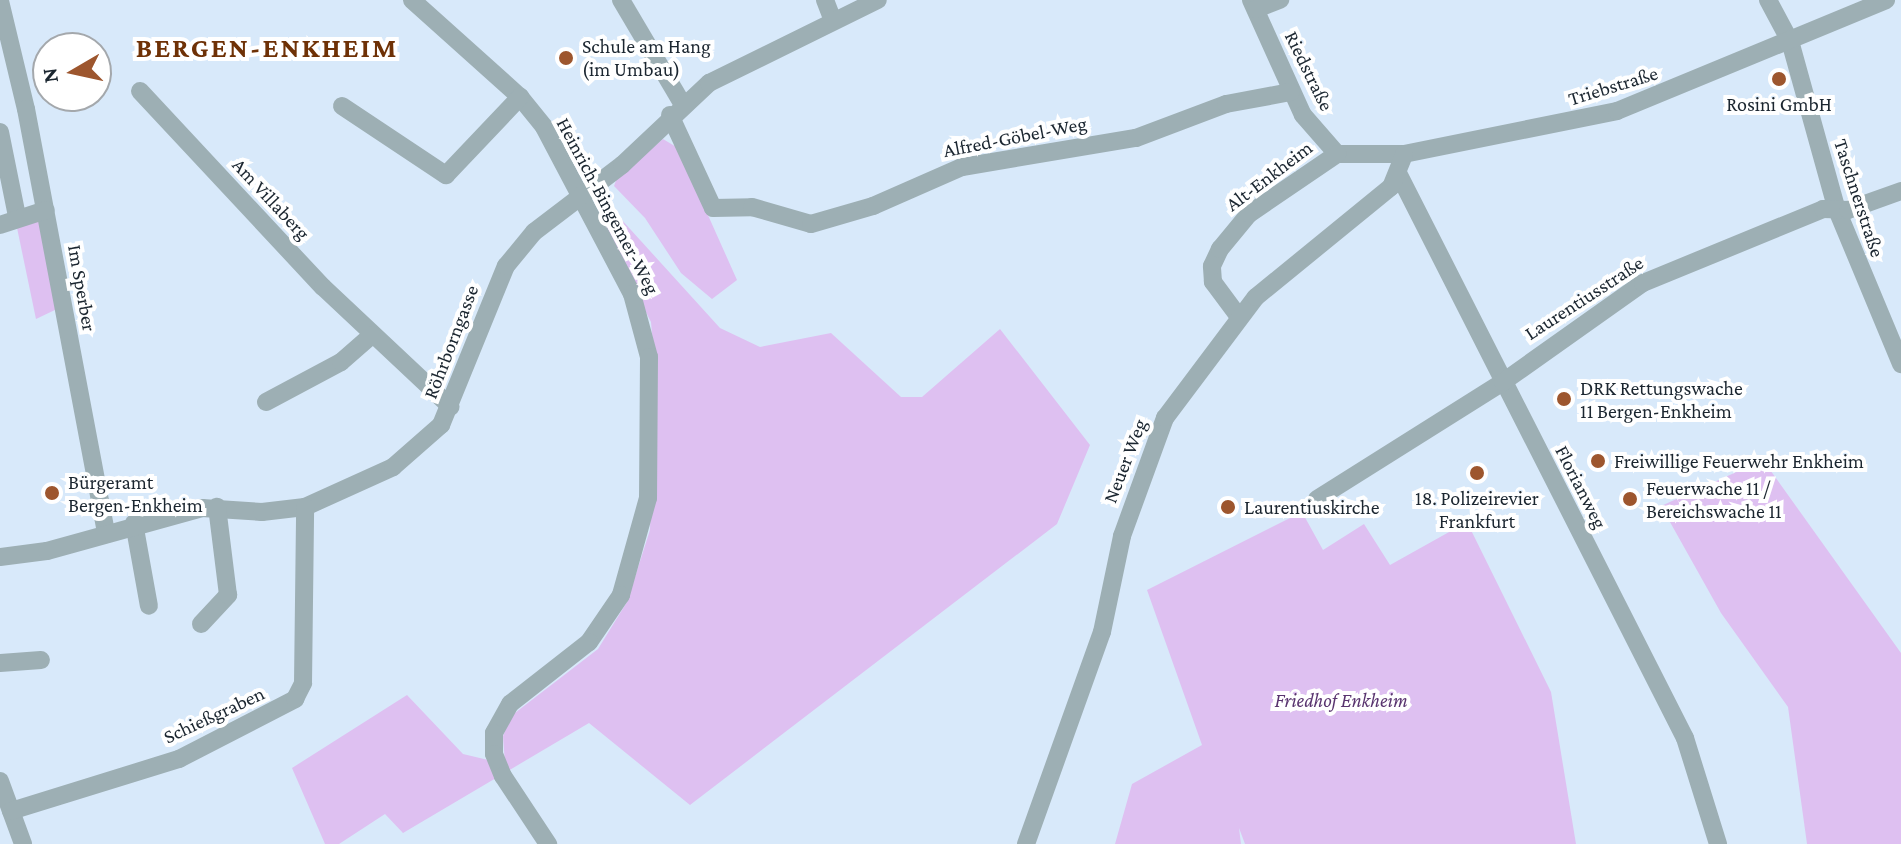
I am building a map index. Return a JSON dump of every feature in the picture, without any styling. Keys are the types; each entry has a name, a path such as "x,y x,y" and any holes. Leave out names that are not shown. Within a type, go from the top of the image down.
{"street":[{"name":"Heinrich-Bingemer-Weg","path":"412,0 520,97 544,127 643,324 649,357 648,498 633,564 611,614 589,642 510,704 496,725 494,754 503,776 548,844"},
{"path":"621,0 676,109"},
{"path":"825,0 833,21"},
{"name":"Röhrborngasse","path":"0,557 47,551 134,523 217,507 262,512 305,507 393,467 429,439 451,407 506,266 527,239 578,196 622,165 676,109 737,66 878,0"},
{"path":"1254,5 1280,0"},
{"name":"Taschnerstraße","path":"1768,0 1790,41 1837,210 1901,364"},
{"name":"Triebstraße","path":"1337,154 1404,154 1617,111 1886,0"},
{"name":"Im Sperber","path":"0,1 6,56 46,210 106,532"},
{"name":"Riedstraße","path":"1254,5 1291,92 1318,138 1337,154"},
{"name":"Am Villaberg","path":"140,91 372,335 451,407"},
{"name":"Alfred-Göbel-Weg","path":"676,109 713,208 752,207 811,224 873,206 962,167 1136,138 1226,104 1291,92"},
{"path":"342,106 446,175 520,97"},
{"path":"0,132 8,221 46,210"},
{"name":"Alt-Enkheim","path":"1239,317 1213,282 1220,249 1249,214 1337,154"},
{"path":"1399,175 1404,154"},
{"name":"Neuer Weg","path":"1026,844 1102,632 1122,536 1150,451 1179,394 1239,317 1399,175"},
{"name":"Florianweg","path":"1399,175 1685,738 1718,844"},
{"name":"Laurentiusstraße","path":"1317,499 1503,382 1643,283 1823,209 1837,210 1901,191"},
{"path":"266,402 341,362 372,335"},
{"path":"201,624 228,595 217,507"},
{"name":"Schießgraben","path":"11,811 179,759 295,699 303,683 305,507"},
{"path":"134,523 149,606"},
{"path":"0,663 41,660"},
{"path":"0,781 23,844"}],"green space":[{"path":"663,139 678,148 737,280 712,299 681,273 645,218 614,186 617,178"},
{"path":"611,208 720,328 760,347 831,333 901,397 922,397 1000,329 1090,445 1057,524 690,805 589,723 403,833 385,814 339,844 325,844 292,768 407,695 463,754 505,764 503,736 511,716 598,649 627,602 650,530 654,357 651,322 599,220"},
{"path":"36,219 42,226 57,309 36,319 16,223"},
{"path":"1763,460 1901,653 1901,844 1807,844 1788,707 1721,613 1661,506"},
{"name":"Friedhof Enkheim","path":"1302,512 1323,550 1364,524 1390,565 1467,522 1551,692 1576,844 1245,844 1239,828 1241,844 1115,844 1132,784 1202,745 1147,590"}],"place":[{"name":"Schule am Hang (im Umbau)","path":"566,58"},
{"name":"Rosini GmbH","path":"1779,79"},
{"name":"DRK Rettungswache 11 Bergen-Enkheim","path":"1564,399"},
{"name":"Freiwillige Feuerwehr Enkheim","path":"1598,461"},
{"name":"18. Polizeirevier Frankfurt","path":"1477,473"},
{"name":"Bürgeramt Bergen-Enkheim","path":"52,493"},
{"name":"Feuerwache 11 / Bereichswache 11","path":"1630,499"},
{"name":"Laurentiuskirche","path":"1228,507"}],"district":[{"name":"BERGEN-ENKHEIM","path":"267,48"}]}
